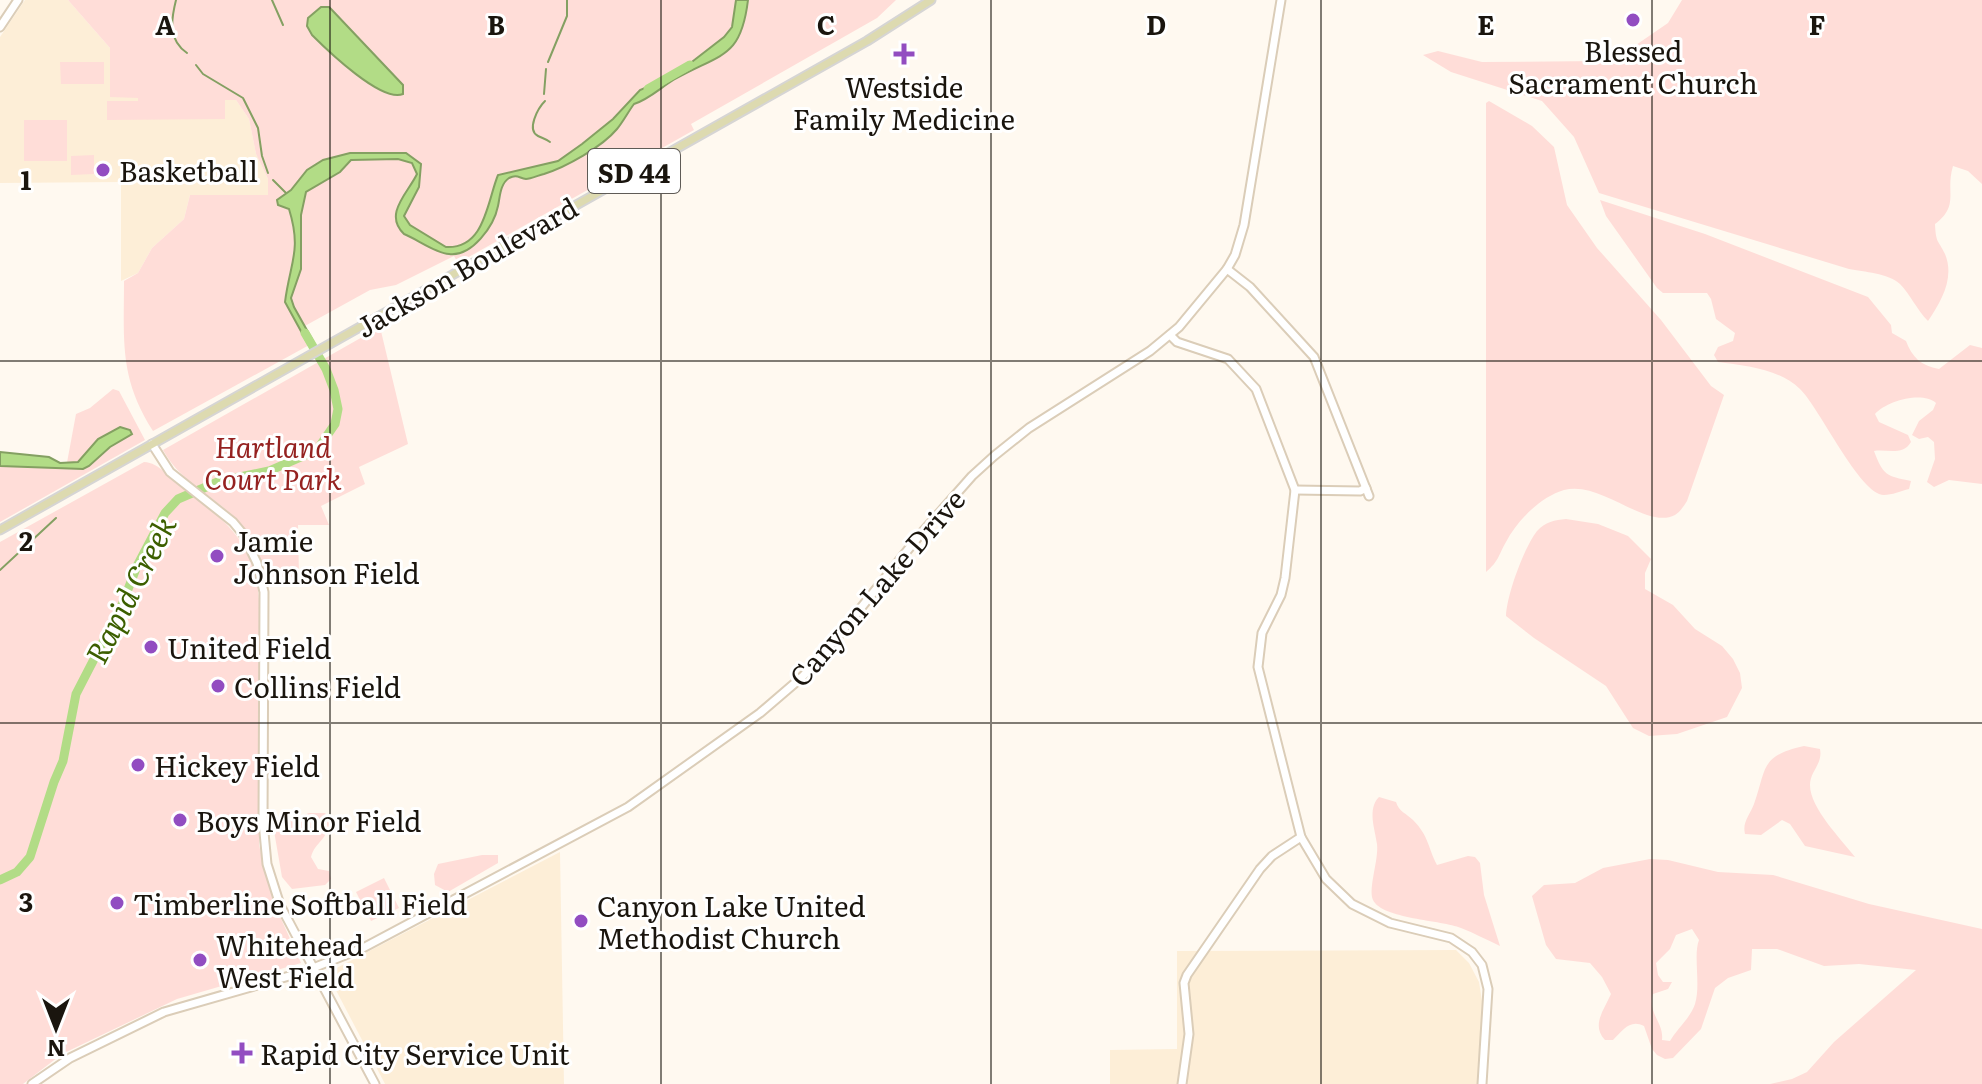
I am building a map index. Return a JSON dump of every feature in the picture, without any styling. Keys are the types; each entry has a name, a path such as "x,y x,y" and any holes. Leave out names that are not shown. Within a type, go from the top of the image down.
{"main road":[{"name":"Jackson Boulevard","path":"0,530 867,41 931,0"}],"street":[{"path":"0,27 18,0"},
{"name":"Canyon Lake Drive","path":"32,1084 70,1058 164,1012 313,969 375,943 608,818 760,713 818,661 884,576 980,468 1029,428 1170,335 1227,269 1235,255 1247,211 1281,0"},
{"path":"1227,269 1250,287 1314,357 1367,492 1295,490"},
{"path":"1170,335 1177,342 1228,359 1256,389 1295,490 1285,578 1281,595 1262,633 1258,667 1301,837 1326,879 1352,904 1390,923 1460,942 1482,965 1488,989 1482,1084"},
{"path":"152,444 168,469 233,522 243,534 257,563 263,582 265,854 280,905 375,1084"},
{"path":"1292,520 1298,503 1314,492"},
{"path":"1182,1084 1189,1034 1184,983 1187,975 1260,869 1272,856 1301,837"}],"shaded area":[{"path":"25,0 68,0 110,48 139,97 236,100 249,119 256,154 268,179 268,195 190,195 184,219 152,248 138,273 121,281 121,182 0,183 0,37"},
{"path":"736,0 748,0 745,19 734,44 727,51 634,104 610,136 583,156 533,178 509,178 502,187 496,214 487,231 466,251 449,254 438,251 404,234 398,226 399,204 417,174 412,163 398,159 351,160 340,172 306,192 301,215 301,269 291,298 313,341 308,344 285,302 295,236 289,209 278,205 277,200 291,190 307,170 323,160 350,153 406,153 421,164 419,187 404,216 410,225 446,247 459,246 477,232 498,175 558,161 582,144 613,119 640,90 675,75 724,37 732,27"},
{"path":"321,7 329,7 403,85 403,94 394,95 369,84 312,35 307,26 308,18"},
{"path":"120,427 130,430 132,434 83,469 0,466 0,452 49,457 60,463 78,462 98,439"},
{"path":"560,852 564,1084 385,1084 327,973"},
{"path":"1456,950 1469,963 1479,982 1482,1001 1478,1084 1110,1084 1110,1050 1177,1049 1177,951"}],"green space":[{"path":"68,0 896,0 877,18 691,124 694,130 458,263 454,256 396,285 370,290 303,327 311,344 153,431 134,394 129,376 124,341 124,281 138,273 152,248 184,219 190,195 268,195 268,179 256,154 249,119 236,100 225,100 225,119 107,120 107,101 138,101 138,98 110,97 110,48"},
{"path":"1682,0 1982,0 1982,184 1968,171 1953,166 1950,204 1935,224 1937,238 1948,263 1947,281 1942,298 1928,321 1904,288 1889,277 1849,269 1599,193 1574,137 1542,101 1451,72 1423,55 1438,51 1482,62 1600,61 1617,58 1668,23"},
{"path":"60,62 104,62 104,84 61,84"},
{"path":"1489,101 1532,126 1554,147 1567,205 1597,248 1661,320 1711,386 1724,395 1687,501 1677,514 1663,518 1651,516 1593,492 1564,490 1546,498 1523,518 1486,572 1486,103"},
{"path":"24,120 67,120 67,161 24,161"},
{"path":"94,155 94,174 71,175 71,156"},
{"path":"1600,200 1705,234 1868,297 1891,325 1892,333 1906,341 1914,356 1927,366 1939,369 1970,345 1982,348 1982,484 1949,480 1934,487 1927,482 1935,459 1934,442 1928,437 1919,439 1912,435 1919,421 1933,410 1936,403 1930,399 1914,398 1896,402 1875,414 1879,422 1908,435 1911,442 1904,449 1874,451 1886,473 1911,481 1909,489 1887,495 1874,491 1852,466 1800,389 1772,372 1718,362 1714,355 1718,347 1733,341 1735,333 1716,319 1707,293 1663,293 1657,288 1606,216"},
{"name":"Hartland Court Park","path":"380,327 408,444 359,467 365,484 321,506 329,525 298,525 299,577 266,577 254,544 245,530 224,508 186,479 163,450"},
{"path":"113,389 119,391 145,440 0,522 0,466 66,468 76,414 90,408"},
{"path":"144,462 159,468 223,521 244,547 251,562 259,600 259,845 273,901 301,963 177,999 62,1054 23,1084 0,1084 0,542"},
{"path":"1566,519 1598,524 1628,536 1651,559 1645,573 1645,589 1673,605 1695,629 1722,646 1733,659 1740,673 1742,688 1727,717 1677,734 1649,736 1633,728 1606,686 1506,616 1513,584 1532,539 1543,525"},
{"path":"1804,746 1820,749 1820,759 1810,785 1815,803 1855,857 1805,846 1790,824 1782,820 1761,835 1745,834 1745,822 1767,765 1779,754"},
{"path":"1379,797 1396,802 1418,826 1437,865 1468,856 1475,857 1480,863 1484,895 1500,946 1452,925 1388,911 1373,900 1377,844 1373,807"},
{"path":"309,813 325,813 329,818 325,836 311,857 318,869 329,871 331,879 325,885 292,889 282,877 274,831 276,826"},
{"path":"498,855 498,863 448,892 435,885 434,874 438,864"},
{"path":"1650,859 1718,872 1773,875 1869,904 1982,929 1982,1084 1770,1084 1807,1072 1834,1042 1916,970 1859,964 1824,966 1777,949 1752,949 1751,970 1728,978 1715,988 1701,1029 1673,1058 1665,1059 1657,1055 1644,1026 1639,1024 1627,1027 1613,1040 1605,1040 1599,1023 1611,994 1590,963 1556,959 1546,945 1532,896 1544,885 1575,883 1603,868","holes":["1692,929 1699,940 1695,1004 1670,1041 1662,1040 1661,1028 1652,1007 1653,994 1668,989 1672,982 1663,982 1656,963 1670,949 1676,935"]},
{"path":"384,878 399,908 371,921 356,892"}],"waterway":[{"path":"176,0 172,22 174,36 187,53"},
{"path":"272,0 283,25"},
{"path":"548,62 567,16 567,0"},
{"path":"196,65 203,74 243,98 258,128 268,173"},
{"name":"Rapid Creek","path":"648,89 690,65"},
{"path":"544,94 546,69"},
{"path":"545,101 533,129 538,136 550,142"},
{"path":"273,180 286,193"},
{"name":"Rapid Creek","path":"0,880 17,872 30,857 63,761 76,694 165,513 178,499 220,481 269,471 317,450 335,424 338,409 334,390 305,333"},
{"path":"0,570 56,518"}],"place":[{"name":"Blessed Sacrament Church","path":"1633,20"},
{"name":"Westside Family Medicine","path":"904,54"},
{"name":"Basketball","path":"103,170"},
{"name":"Jamie Johnson Field","path":"217,556"},
{"name":"United Field","path":"151,647"},
{"name":"Collins Field","path":"218,686"},
{"name":"Hickey Field","path":"138,765"},
{"name":"Boys Minor Field","path":"180,820"},
{"name":"Timberline Softball Field","path":"117,903"},
{"name":"Canyon Lake United Methodist Church","path":"581,921"},
{"name":"Whitehead West Field","path":"200,960"},
{"name":"Rapid City Service Unit","path":"242,1053"}]}
